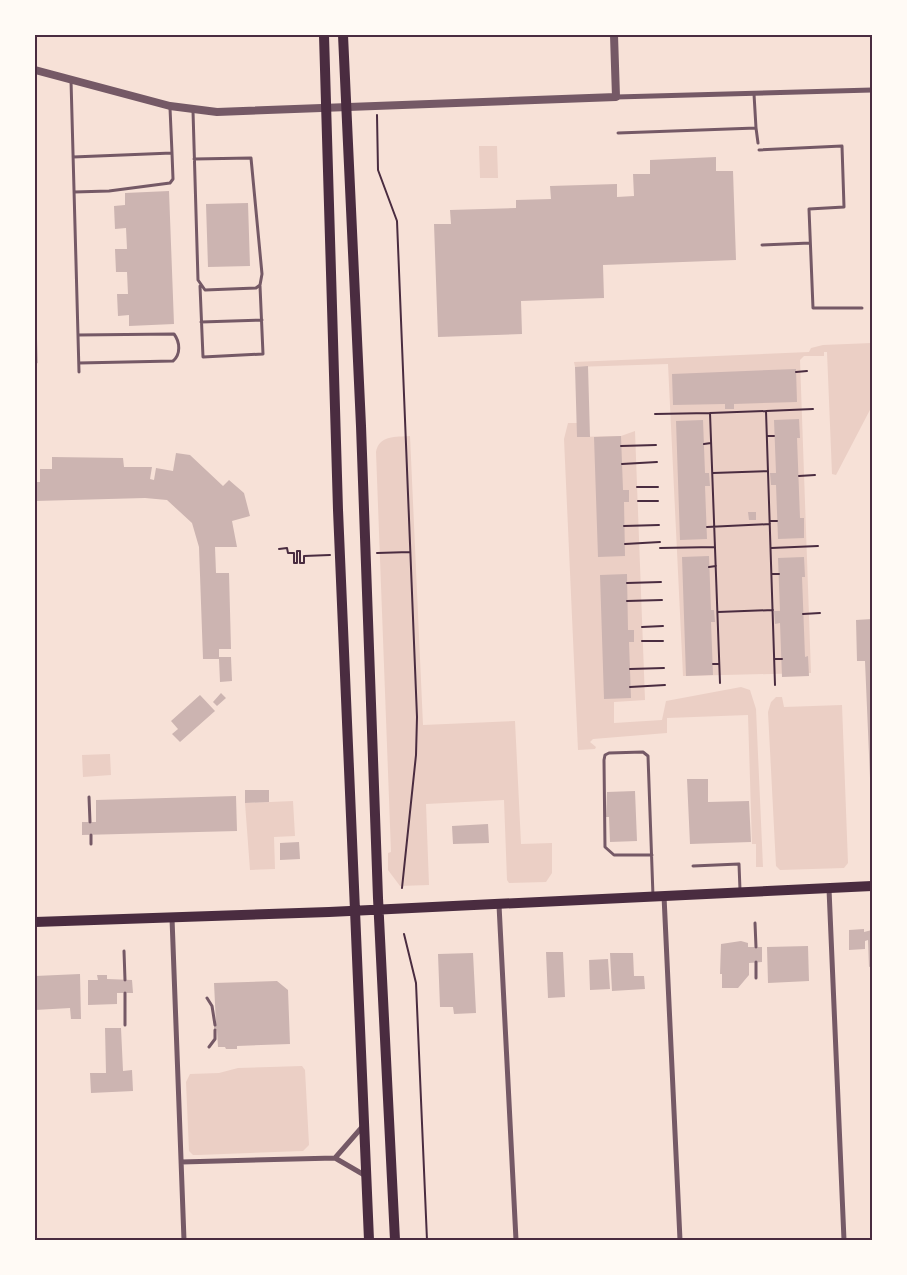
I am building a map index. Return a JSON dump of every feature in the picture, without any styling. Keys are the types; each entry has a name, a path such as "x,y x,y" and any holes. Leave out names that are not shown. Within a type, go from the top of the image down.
{"main road":[{"path":"324,35 338,510 369,1240"},
{"path":"342,35 360,417 378,910 394,1240"},
{"path":"35,922 499,905 872,886"}],"street":[{"path":"614,35 616,97"},
{"path":"35,70 193,111 254,113 616,97 872,90"},
{"path":"830,889 844,1240"},
{"path":"664,896 680,1240"},
{"path":"499,905 516,1240"},
{"path":"172,918 184,1240"},
{"path":"335,1158 364,1124"},
{"path":"181,1162 335,1158 366,1176"}],"lane":[{"path":"71,80 79,372"},
{"path":"754,93 758,143"},
{"path":"74,192 109,191 170,183 173,179 170,106"},
{"path":"193,111 194,159 203,358 263,354 260,285 262,274 251,158 194,159"},
{"path":"618,133 756,128"},
{"path":"759,150 842,146 844,207 809,209 813,308 862,308"},
{"path":"73,157 172,153"},
{"path":"762,245 810,243"},
{"path":"200,283 205,290 256,288 260,285"},
{"path":"201,322 262,320"},
{"path":"78,335 174,334 178,340 179,348 178,357 173,361 79,363"},
{"path":"652,855 614,855 605,846 604,760 605,755 609,753 642,752 648,756 654,896"},
{"path":"89,797 90,822"},
{"path":"91,835 91,844"},
{"path":"693,866 739,864 740,892"},
{"path":"755,924 756,947"},
{"path":"124,951 125,980"},
{"path":"756,962 756,978"},
{"path":"125,993 125,1024"},
{"path":"207,998 212,1006 215,1025"},
{"path":"210,1047 215,1038 215,1030"}],"path":[{"path":"377,107 378,170 397,221 417,717 416,755 402,888"},
{"path":"796,372 807,371"},
{"path":"655,414 813,409"},
{"path":"766,411 775,685"},
{"path":"710,413 720,683"},
{"path":"767,436 774,436"},
{"path":"704,444 711,443"},
{"path":"622,446 656,445"},
{"path":"622,464 657,462"},
{"path":"712,473 768,471"},
{"path":"799,476 815,475"},
{"path":"637,488 658,486"},
{"path":"638,501 658,501"},
{"path":"707,527 777,521"},
{"path":"624,526 659,525"},
{"path":"625,544 660,542"},
{"path":"771,548 818,546"},
{"path":"660,548 715,547"},
{"path":"279,549 288,548 288,553 294,553 294,563 297,562 297,551 300,551 300,564 304,563 305,556"},
{"path":"709,567 716,566"},
{"path":"772,574 779,574"},
{"path":"627,583 661,582"},
{"path":"627,601 662,600"},
{"path":"717,612 773,610"},
{"path":"803,614 820,613"},
{"path":"642,627 663,626"},
{"path":"642,642 663,641"},
{"path":"774,659 782,659"},
{"path":"713,664 719,664"},
{"path":"630,669 664,668"},
{"path":"630,687 665,685"},
{"path":"404,934 416,983 427,1240"}],"shaded area":[{"path":"479,146 497,146 498,178 480,178"},
{"path":"872,343 872,406 836,475 832,474 827,352 824,352 824,356 804,356 800,360 811,673 683,676 668,364 575,367 574,362 809,352 811,348 823,345"},
{"path":"568,423 577,423 577,437 621,436 635,431 645,700 614,702 614,723 662,720 666,701 741,687 750,690 756,709 763,867 756,867 756,844 752,844 748,715 667,718 667,733 593,739 590,742 596,747 595,749 578,750 564,439"},
{"path":"410,436 423,725 515,721 521,844 552,843 552,873 546,882 509,883 507,880 504,800 426,804 429,885 400,886 388,870 388,853 391,852 376,452 378,446 384,440"},
{"path":"776,697 782,697 784,707 842,705 848,863 844,868 780,870 776,866 768,712 771,702"},
{"path":"110,754 111,775 83,777 82,755"},
{"path":"293,801 295,836 274,837 275,869 250,870 245,803"},
{"path":"302,1066 305,1070 309,1145 303,1151 193,1155 189,1151 186,1082 190,1074 219,1073 238,1068"}],"building":[{"path":"716,157 716,171 733,171 736,260 603,265 604,298 521,301 522,334 438,337 434,224 451,224 450,210 516,208 516,200 551,199 550,186 617,184 617,197 634,196 633,174 650,174 650,160"},
{"path":"169,191 174,324 129,326 129,315 118,316 117,294 128,294 127,272 116,272 115,249 127,249 126,228 115,229 114,206 125,205 125,193"},
{"path":"248,203 250,266 208,267 206,204"},
{"path":"35,339 37,339 38,363 35,364"},
{"path":"588,366 590,437 577,437 575,367"},
{"path":"796,369 797,402 734,404 734,409 725,409 725,404 673,405 672,374"},
{"path":"799,419 800,438 797,438 800,518 804,518 804,538 778,539 776,485 771,485 770,473 776,473 774,420"},
{"path":"703,420 705,473 709,473 710,486 705,486 707,539 680,540 676,421"},
{"path":"621,436 623,490 629,490 629,502 624,502 625,556 598,557 594,437"},
{"path":"176,453 190,455 223,486 229,480 244,493 250,516 232,521 237,547 215,547 216,573 229,573 231,649 219,649 219,657 231,657 232,681 220,682 219,659 203,659 199,547 192,523 167,500 145,498 35,501 35,482 40,482 40,469 52,469 52,457 123,458 124,467 152,467 150,479 154,480 156,468 173,471"},
{"path":"748,512 756,512 756,520 749,520"},
{"path":"709,556 711,610 714,610 715,622 711,622 713,675 686,676 682,557"},
{"path":"804,557 805,577 802,577 805,657 808,656 809,676 782,677 780,623 775,624 774,611 780,611 778,558"},
{"path":"627,574 628,630 634,630 634,642 629,642 631,698 604,699 600,575"},
{"path":"872,619 872,778 870,778 865,661 857,661 856,620"},
{"path":"221,693 226,698 217,706 213,702"},
{"path":"200,695 215,711 180,742 172,734 178,729 171,721"},
{"path":"687,779 708,779 708,802 749,801 751,842 690,844"},
{"path":"245,790 269,790 269,802 245,803"},
{"path":"635,791 637,841 610,842 609,817 606,817 607,792"},
{"path":"236,796 237,831 82,835 82,822 96,822 96,800"},
{"path":"488,824 489,843 453,844 452,826"},
{"path":"299,842 300,859 280,860 280,843"},
{"path":"864,929 864,932 872,930 872,966 869,967 868,940 865,941 865,949 849,950 849,930"},
{"path":"741,941 748,943 748,947 762,947 762,962 749,963 749,975 738,988 722,988 722,974 720,974 721,944"},
{"path":"808,946 809,981 768,983 767,947"},
{"path":"546,952 563,952 565,997 548,998"},
{"path":"473,953 476,1013 454,1014 453,1007 440,1007 438,954"},
{"path":"610,953 633,953 634,976 644,976 645,989 612,991"},
{"path":"608,959 610,989 590,990 589,960"},
{"path":"80,974 81,1019 71,1019 70,1008 35,1010 35,976"},
{"path":"97,975 107,975 107,979 132,980 133,993 117,993 117,1004 88,1005 88,980 98,980"},
{"path":"277,981 288,990 290,1044 237,1046 237,1049 218,1047 217,1030 214,1031 214,1025 216,1024 214,983"},
{"path":"105,1028 121,1028 123,1071 132,1070 133,1091 91,1093 90,1073 106,1073"}]}
